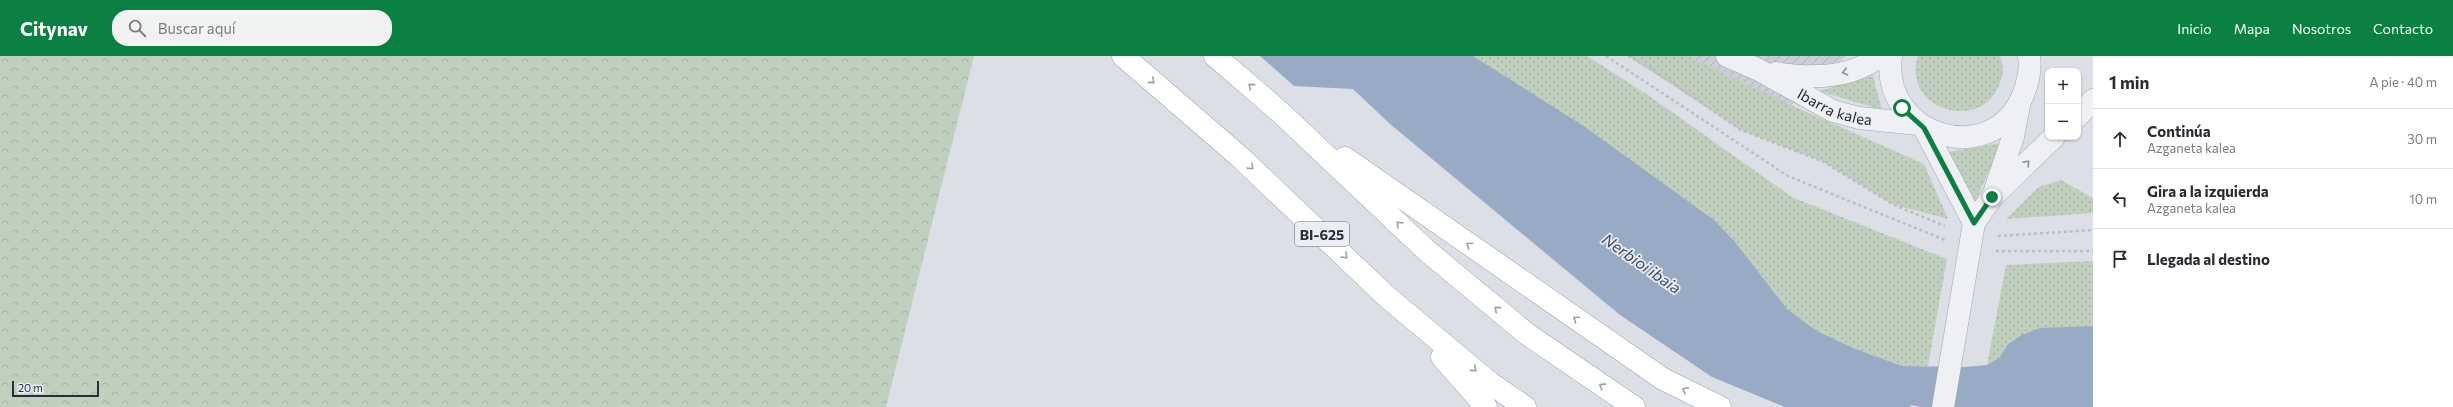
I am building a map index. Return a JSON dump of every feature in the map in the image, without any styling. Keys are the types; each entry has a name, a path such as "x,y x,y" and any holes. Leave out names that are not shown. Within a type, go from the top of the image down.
{"main road":[{"name":"BI-625","path":"1123,56 1240,157 1386,296 1490,383 1525,407"},
{"path":"1215,56 1280,112 1426,250 1515,324 1634,407"},
{"path":"1280,112 1448,231 1663,379 1720,407"},
{"path":"1386,296 1486,407"}],"street":[{"name":"Ibarra kalea","path":"1727,56 1759,70 1833,111 1859,118 1921,126"},
{"name":"Ibarra kalea","path":"1759,70 1807,77 1827,76 1851,71 1873,62 1880,56"},
{"path":"1891,56 1890,68 1893,89 1902,108 1921,126 1944,136 1966,138 1987,132 2006,121 2020,104"},
{"path":"1943,407 1972,237 1992,197 2013,138 2020,104 2028,82 2029,56"},
{"path":"2081,113 2093,100"},
{"path":"1921,126 1972,237"},
{"path":"1992,197 2051,140"}],"path":[{"path":"1606,56 1788,176 1972,237 2093,250"},
{"path":"1628,56 1661,75 1741,130 1824,162 1892,204 1972,237 2093,230"}],"shaded area":[{"path":"1688,56 1846,56 1791,105"}],"green space":[{"path":"0,56 974,56 886,407 0,407"},
{"path":"1473,56 1587,56 1648,95 1792,197 1947,259 1928,366 1902,366 1853,348 1817,331 1787,309 1736,243"},
{"path":"1628,56 1688,56 1791,105 1924,164 1948,219 1892,204 1824,162 1741,130"},
{"path":"1918,56 2000,56 2003,67 2002,77 1990,100 1976,108 1961,111 1945,109 1931,102 1921,90 1916,75"},
{"path":"1873,76 1882,110 1819,91"},
{"path":"2001,143 1972,210 1948,152"},
{"path":"2061,180 2093,198 2093,213 2006,219 2039,187"},
{"path":"2093,261 2093,326 2063,328 2008,344 2000,357 1987,365 2006,265"}],"water":[{"name":"Nerbioi ibaia","path":"1260,56 1473,56 1585,127 1714,220 1736,243 1787,309 1817,331 1853,348 1902,366 1965,367 1987,365 2000,357 2008,344 2022,335 2040,328 2093,326 2093,407 1921,407 1911,405 1910,407 1785,407 1712,377 1620,315 1390,124 1353,89 1294,86"}],"route":[{"path":"1902,108 1924,128 1958,196 1974,223 1992,197"}]}
